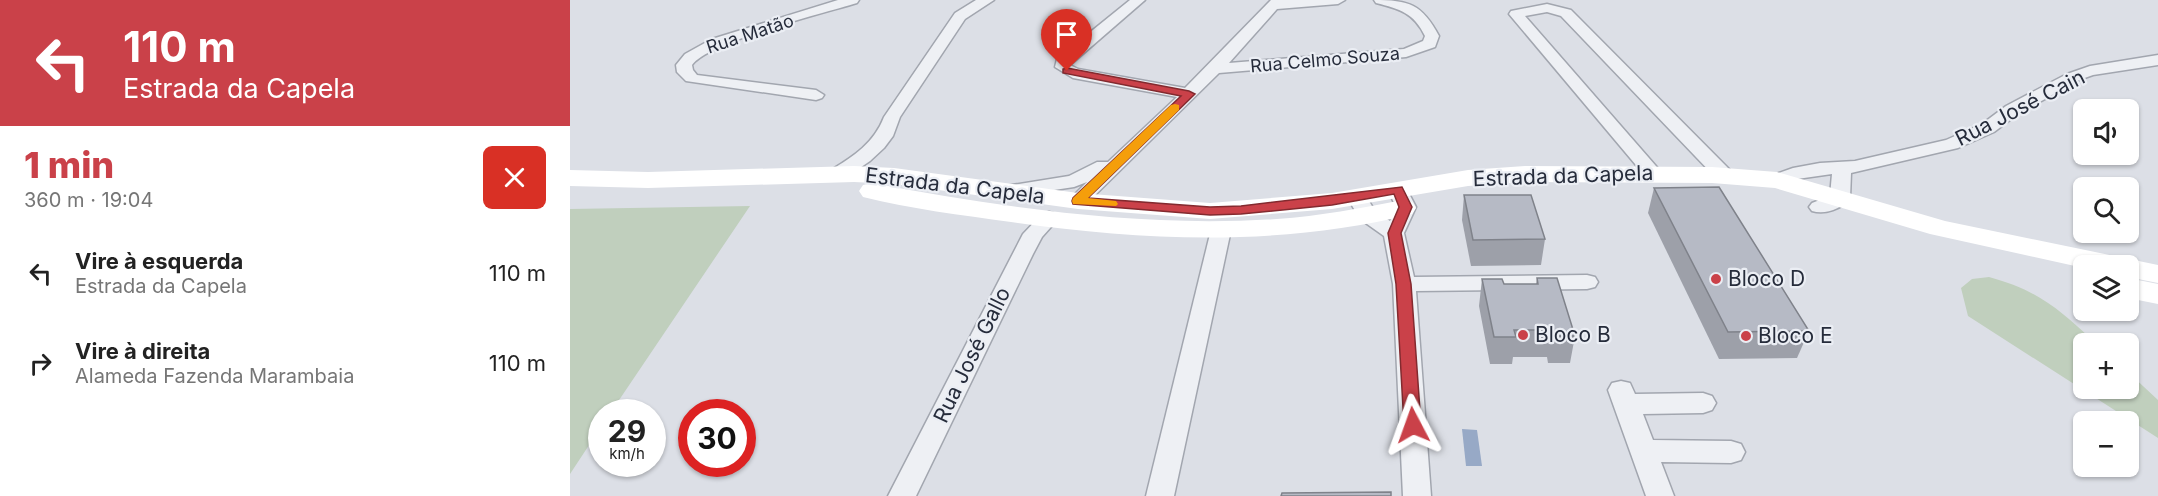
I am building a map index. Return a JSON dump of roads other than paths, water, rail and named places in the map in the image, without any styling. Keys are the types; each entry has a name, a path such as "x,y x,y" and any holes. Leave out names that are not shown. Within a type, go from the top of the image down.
{"main road":[{"name":"Estrada da Capela","path":"570,178 648,180 838,174 894,176 1078,201 1210,211 1362,206 1402,198 1468,178 1525,174 1653,173 1725,176 1777,180 1835,189 1940,228 2073,257"},
{"name":"Estrada da Capela","path":"1402,198 1529,186 1748,190 1772,194 1835,189 1931,241 2073,276"},
{"name":"Estrada da Capela","path":"570,192 857,188 916,200 1049,218 1120,226 1221,230 1332,222 1362,206"},
{"path":"2139,270 2158,274"},
{"path":"2139,290 2158,294"}],"street":[{"name":"Rua Matão","path":"816,95 705,81 692,78 685,72 684,65 690,57 717,42 852,0"},
{"path":"838,174 878,145 888,131 892,117 960,16 970,7 987,0"},
{"path":"1138,0 1062,62 1063,67 1073,73 1189,94"},
{"path":"1078,201 1215,69 1276,2 1338,0"},
{"name":"Rua Celmo Souza","path":"1215,69 1406,53 1430,44 1432,36 1419,13 1410,8 1380,0"},
{"path":"1653,173 1516,14 1546,8 1566,13 1725,176"},
{"name":"Rua José Cain","path":"1835,189 1988,128 2012,110 2073,77 2090,71 2158,60"},
{"path":"1005,191 1074,181 1086,177 1139,142"},
{"path":"1777,180 1815,170 1824,176 1835,189"},
{"path":"1402,198 1395,233 1404,284 1417,496"},
{"path":"1362,206 1395,233"},
{"name":"Rua José Gallo","path":"902,496 1022,254 1033,234 1049,218"},
{"path":"1160,496 1221,230"},
{"path":"1404,284 1587,282"},
{"path":"1660,496 1623,397 1703,403"},
{"path":"1642,451 1731,452"}],"water":[{"path":"1462,429 1477,430 1482,466 1466,466"}],"place":[{"name":"Bloco D","path":"1716,279"},
{"name":"Bloco B","path":"1523,335"},
{"name":"Bloco E","path":"1746,336"}]}
